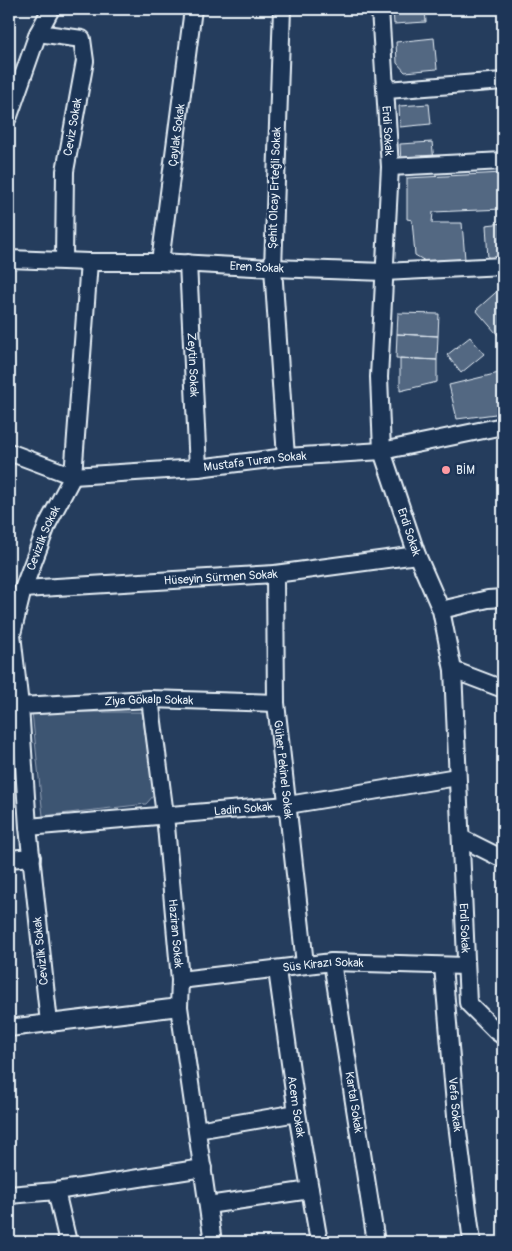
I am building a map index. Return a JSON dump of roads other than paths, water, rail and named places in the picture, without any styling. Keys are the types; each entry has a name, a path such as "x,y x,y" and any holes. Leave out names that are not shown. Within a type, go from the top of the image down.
{"street":[{"path":"9,116 38,32 51,9"},
{"name":"Çaylak Sokak","path":"160,262 193,9"},
{"name":"Şehit Olcay Erteğli Sokak","path":"282,9 273,268 286,457"},
{"name":"Erdi Sokak","path":"380,9 387,90 390,168 379,377 382,451 418,555 442,610 453,670 468,1003 503,1036"},
{"name":"Ceviz Sokak","path":"38,32 82,39 85,61 65,171 64,260"},
{"path":"387,90 503,81"},
{"path":"390,168 503,161"},
{"name":"Eren Sokak","path":"9,259 160,262 384,272 503,266"},
{"name":"Cevizlik Sokak","path":"49,1023 28,827 20,706 10,634 23,589 48,523 73,476 89,262"},
{"name":"Zeytin Sokak","path":"188,263 198,468"},
{"name":"Mustafa Turan Sokak","path":"9,452 73,476 198,468 286,457 382,451 503,426"},
{"name":"Hüseyin Sürmen Sokak","path":"23,589 275,574 418,555"},
{"name":"Güher Pekinel Sokak","path":"275,574 276,703 305,964"},
{"path":"442,610 488,599 503,598"},
{"path":"453,670 503,689"},
{"name":"Ziya Gökalp Sokak","path":"20,706 150,699 276,703"},
{"name":"Haziran Sokak","path":"150,699 166,815 180,980 179,1007 213,1242"},
{"name":"Ladin Sokak","path":"28,827 288,805 457,777"},
{"path":"461,838 503,859"},
{"path":"9,859 32,857"},
{"name":"Süs Kirazı Sokak","path":"180,980 332,962 466,966"},
{"name":"Kartal Sokak","path":"332,962 376,1242"},
{"name":"Vefa Sokak","path":"443,966 456,1116 472,1242"},
{"name":"Acem Sokak","path":"277,970 297,1114 319,1242"},
{"path":"9,1028 179,1007"},
{"path":"197,1130 297,1114"},
{"path":"9,1195 56,1191 203,1168"},
{"path":"208,1205 310,1190"},
{"path":"56,1191 68,1242"}],"place":[{"name":"BİM","path":"446,470"}]}
